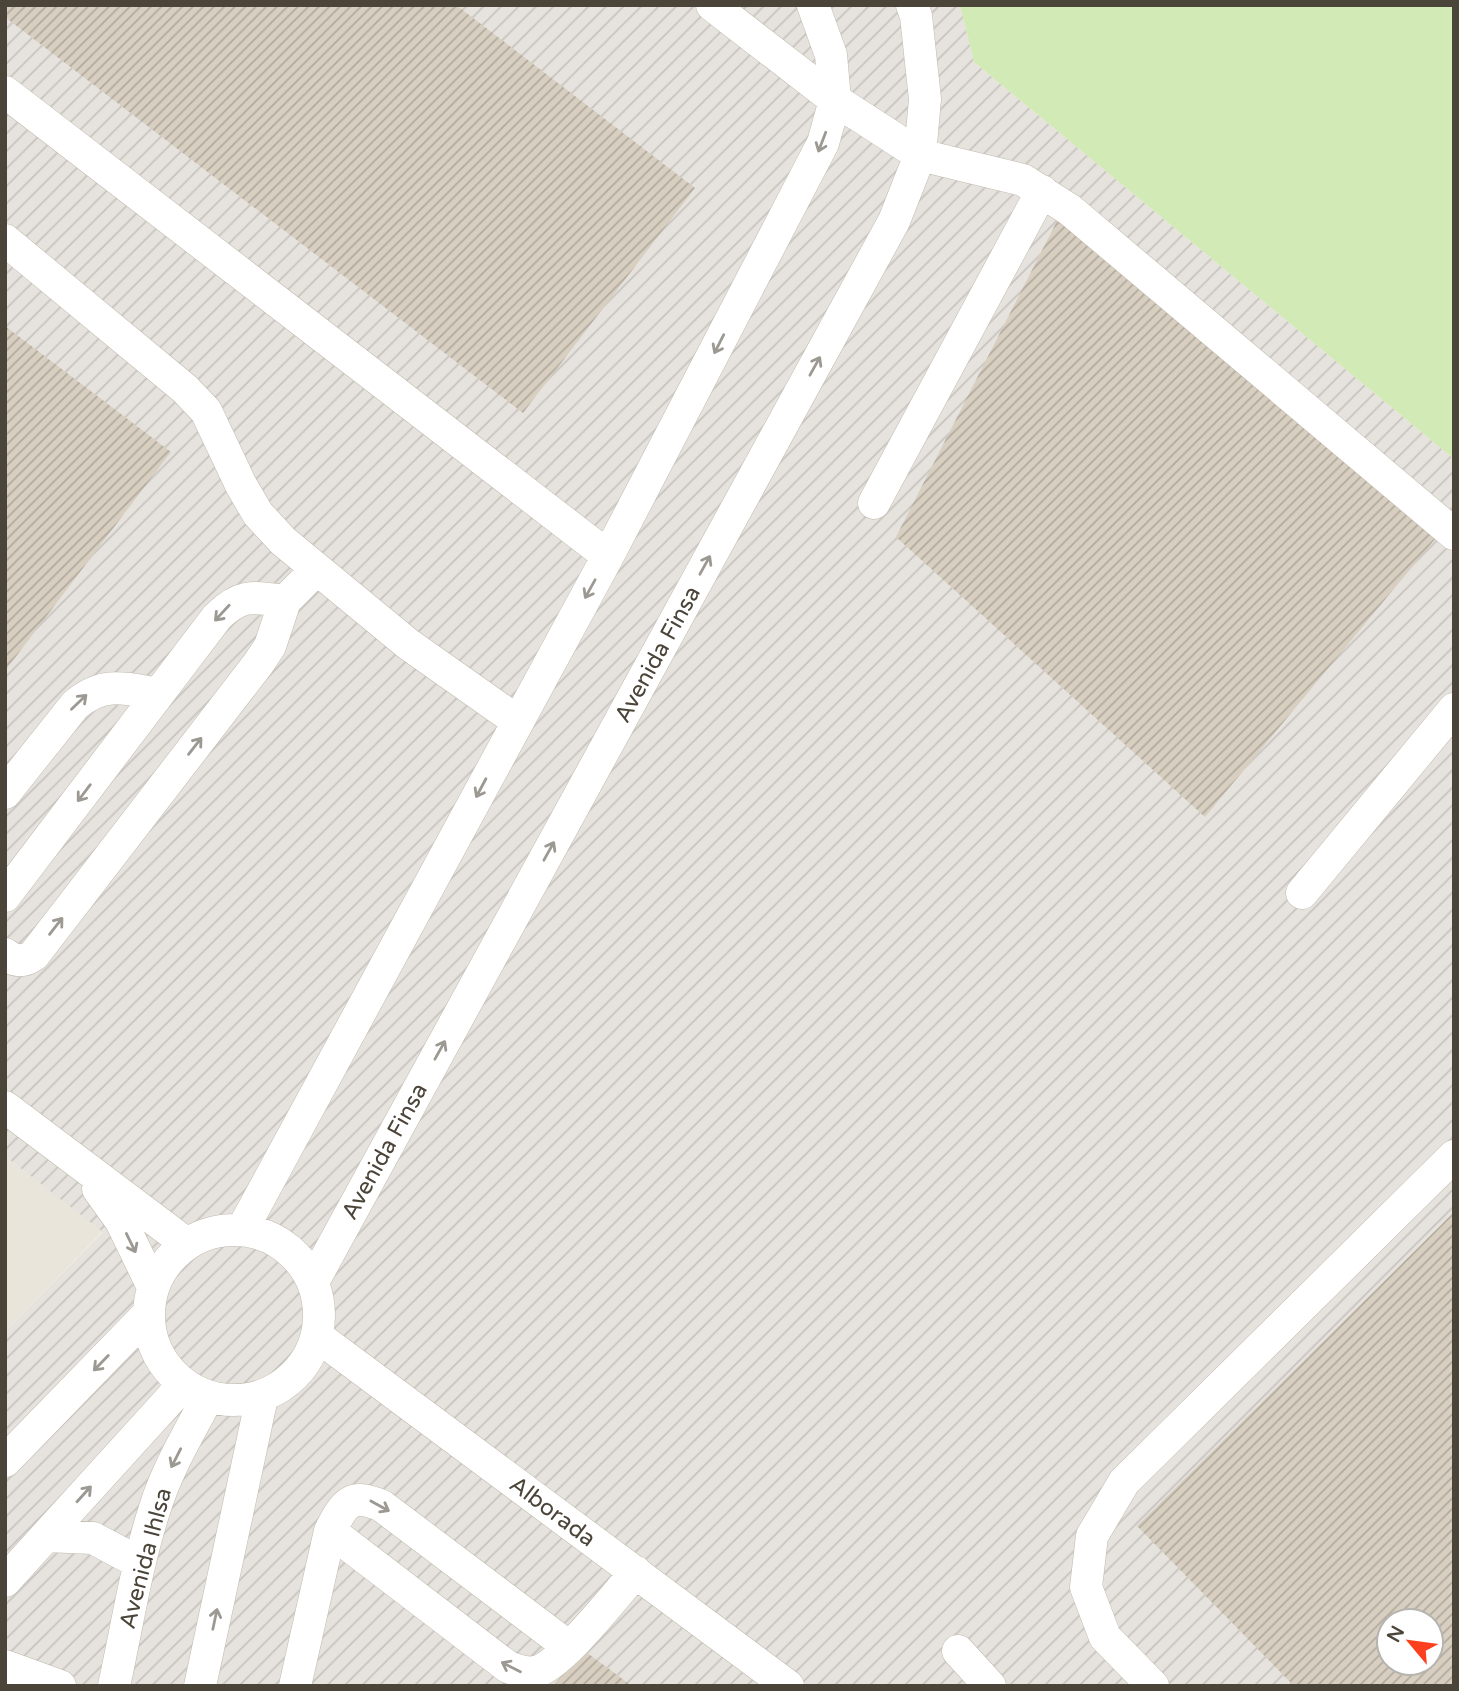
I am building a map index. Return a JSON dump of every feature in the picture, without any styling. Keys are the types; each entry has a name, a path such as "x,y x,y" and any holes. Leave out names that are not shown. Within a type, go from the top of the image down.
{"street":[{"path":"712,5 835,100 920,155 1023,180 1070,210 1454,534"},
{"path":"242,1230 608,556 823,142 835,100 831,55 813,5"},
{"name":"Avenida Finsa","path":"313,1282 894,221 920,155 925,99 916,16 912,5"},
{"path":"5,92 608,556"},
{"path":"874,503 1042,191"},
{"path":"5,240 186,389 206,411 241,485 258,514 283,541 408,644 517,721"},
{"path":"5,954 18,961 27,960 34,954 258,664 270,646 285,601 317,569"},
{"path":"5,896 229,604 242,598 255,597 285,601"},
{"path":"5,793 75,705 89,693 103,688 121,688 158,694"},
{"path":"1302,893 1454,709"},
{"path":"5,1107 187,1244"},
{"path":"1153,1686 1105,1637 1086,1587 1092,1536 1124,1482 1454,1156"},
{"path":"5,1461 151,1301 166,1263 187,1244 204,1235 223,1230 242,1230 274,1239 299,1259 313,1282 320,1309 317,1336 306,1362 300,1369 287,1383 262,1396 235,1401 196,1391 164,1366 152,1341 151,1301 121,1221 81,1165"},
{"name":"Alborada","path":"317,1336 788,1686"},
{"path":"5,1581 46,1536 196,1391"},
{"name":"Avenida Ihlsa","path":"114,1686 155,1506 172,1465 196,1391"},
{"path":"200,1686 262,1396"},
{"path":"295,1686 330,1531 339,1514 350,1502 366,1499 382,1506 569,1647"},
{"path":"330,1531 508,1667 523,1672 536,1672 548,1666 569,1647 635,1572"},
{"path":"46,1536 93,1538 140,1563"},
{"path":"958,1651 990,1686"},
{"path":"5,1666 60,1686"}],"shaded area":[{"path":"5,5 960,5 974,62 1454,459 1454,1686 5,1686 5,1331 103,1232 5,1156"},
{"path":"5,1156 103,1231 5,1331"}],"green space":[{"path":"960,5 1454,5 1454,459 974,62"}],"building":[{"path":"5,5 456,5 695,188 523,413 5,17"},
{"path":"1060,215 1436,538 1205,817 896,537"},
{"path":"5,326 171,452 5,671"},
{"path":"1454,1212 1454,1686 1294,1686 1137,1526"},
{"path":"582,1649 632,1686 553,1686"}]}
